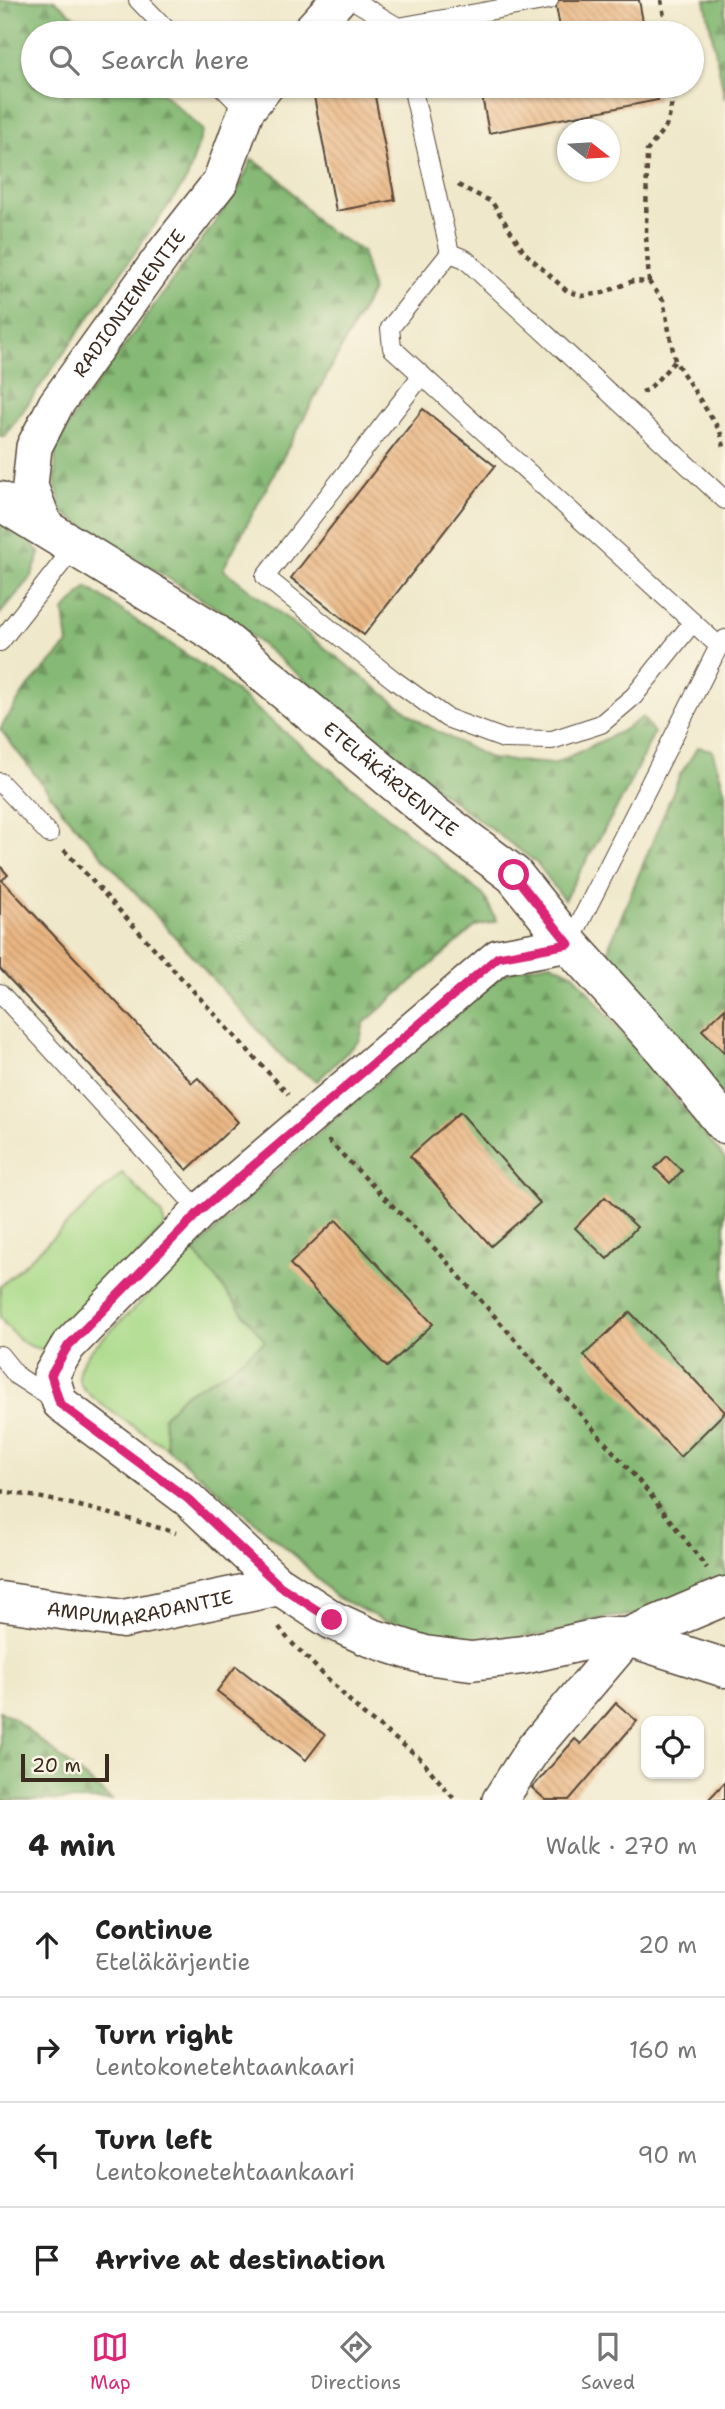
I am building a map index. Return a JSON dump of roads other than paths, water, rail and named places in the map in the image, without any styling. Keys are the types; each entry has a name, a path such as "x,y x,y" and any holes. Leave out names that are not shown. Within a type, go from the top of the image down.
{"street":[{"path":"319,21 338,0"},
{"name":"RADIONIEMENTIE","path":"60,537 30,486 34,447 56,404 165,252 220,182 256,99"},
{"name":"ETELÄKÄRJENTIE","path":"0,501 214,632 434,815 514,875 569,944 664,1049 725,1124"},
{"path":"569,944 498,957 200,1211 68,1346 51,1375 60,1404 188,1499 280,1586 332,1620 369,1637 425,1655 471,1661 523,1655 602,1637 628,1637 725,1668"},
{"path":"500,1800 533,1749 628,1637 717,1584"},
{"name":"AMPUMARADANTIE","path":"0,1601 123,1619 280,1586"}],"lane":[{"path":"138,0 158,21"},
{"path":"354,0 386,21"},
{"path":"444,21 549,0"},
{"path":"415,98 450,253"},
{"path":"450,253 390,328 392,348 693,622 722,643 569,944"},
{"path":"450,253 465,259 725,500"},
{"path":"422,375 265,577 394,680 447,718 504,739 552,740 601,723 634,696 693,622"},
{"path":"0,642 60,537"},
{"path":"0,782 8,802 49,834"},
{"path":"0,993 200,1211"},
{"path":"0,1355 17,1376 60,1404"}]}
